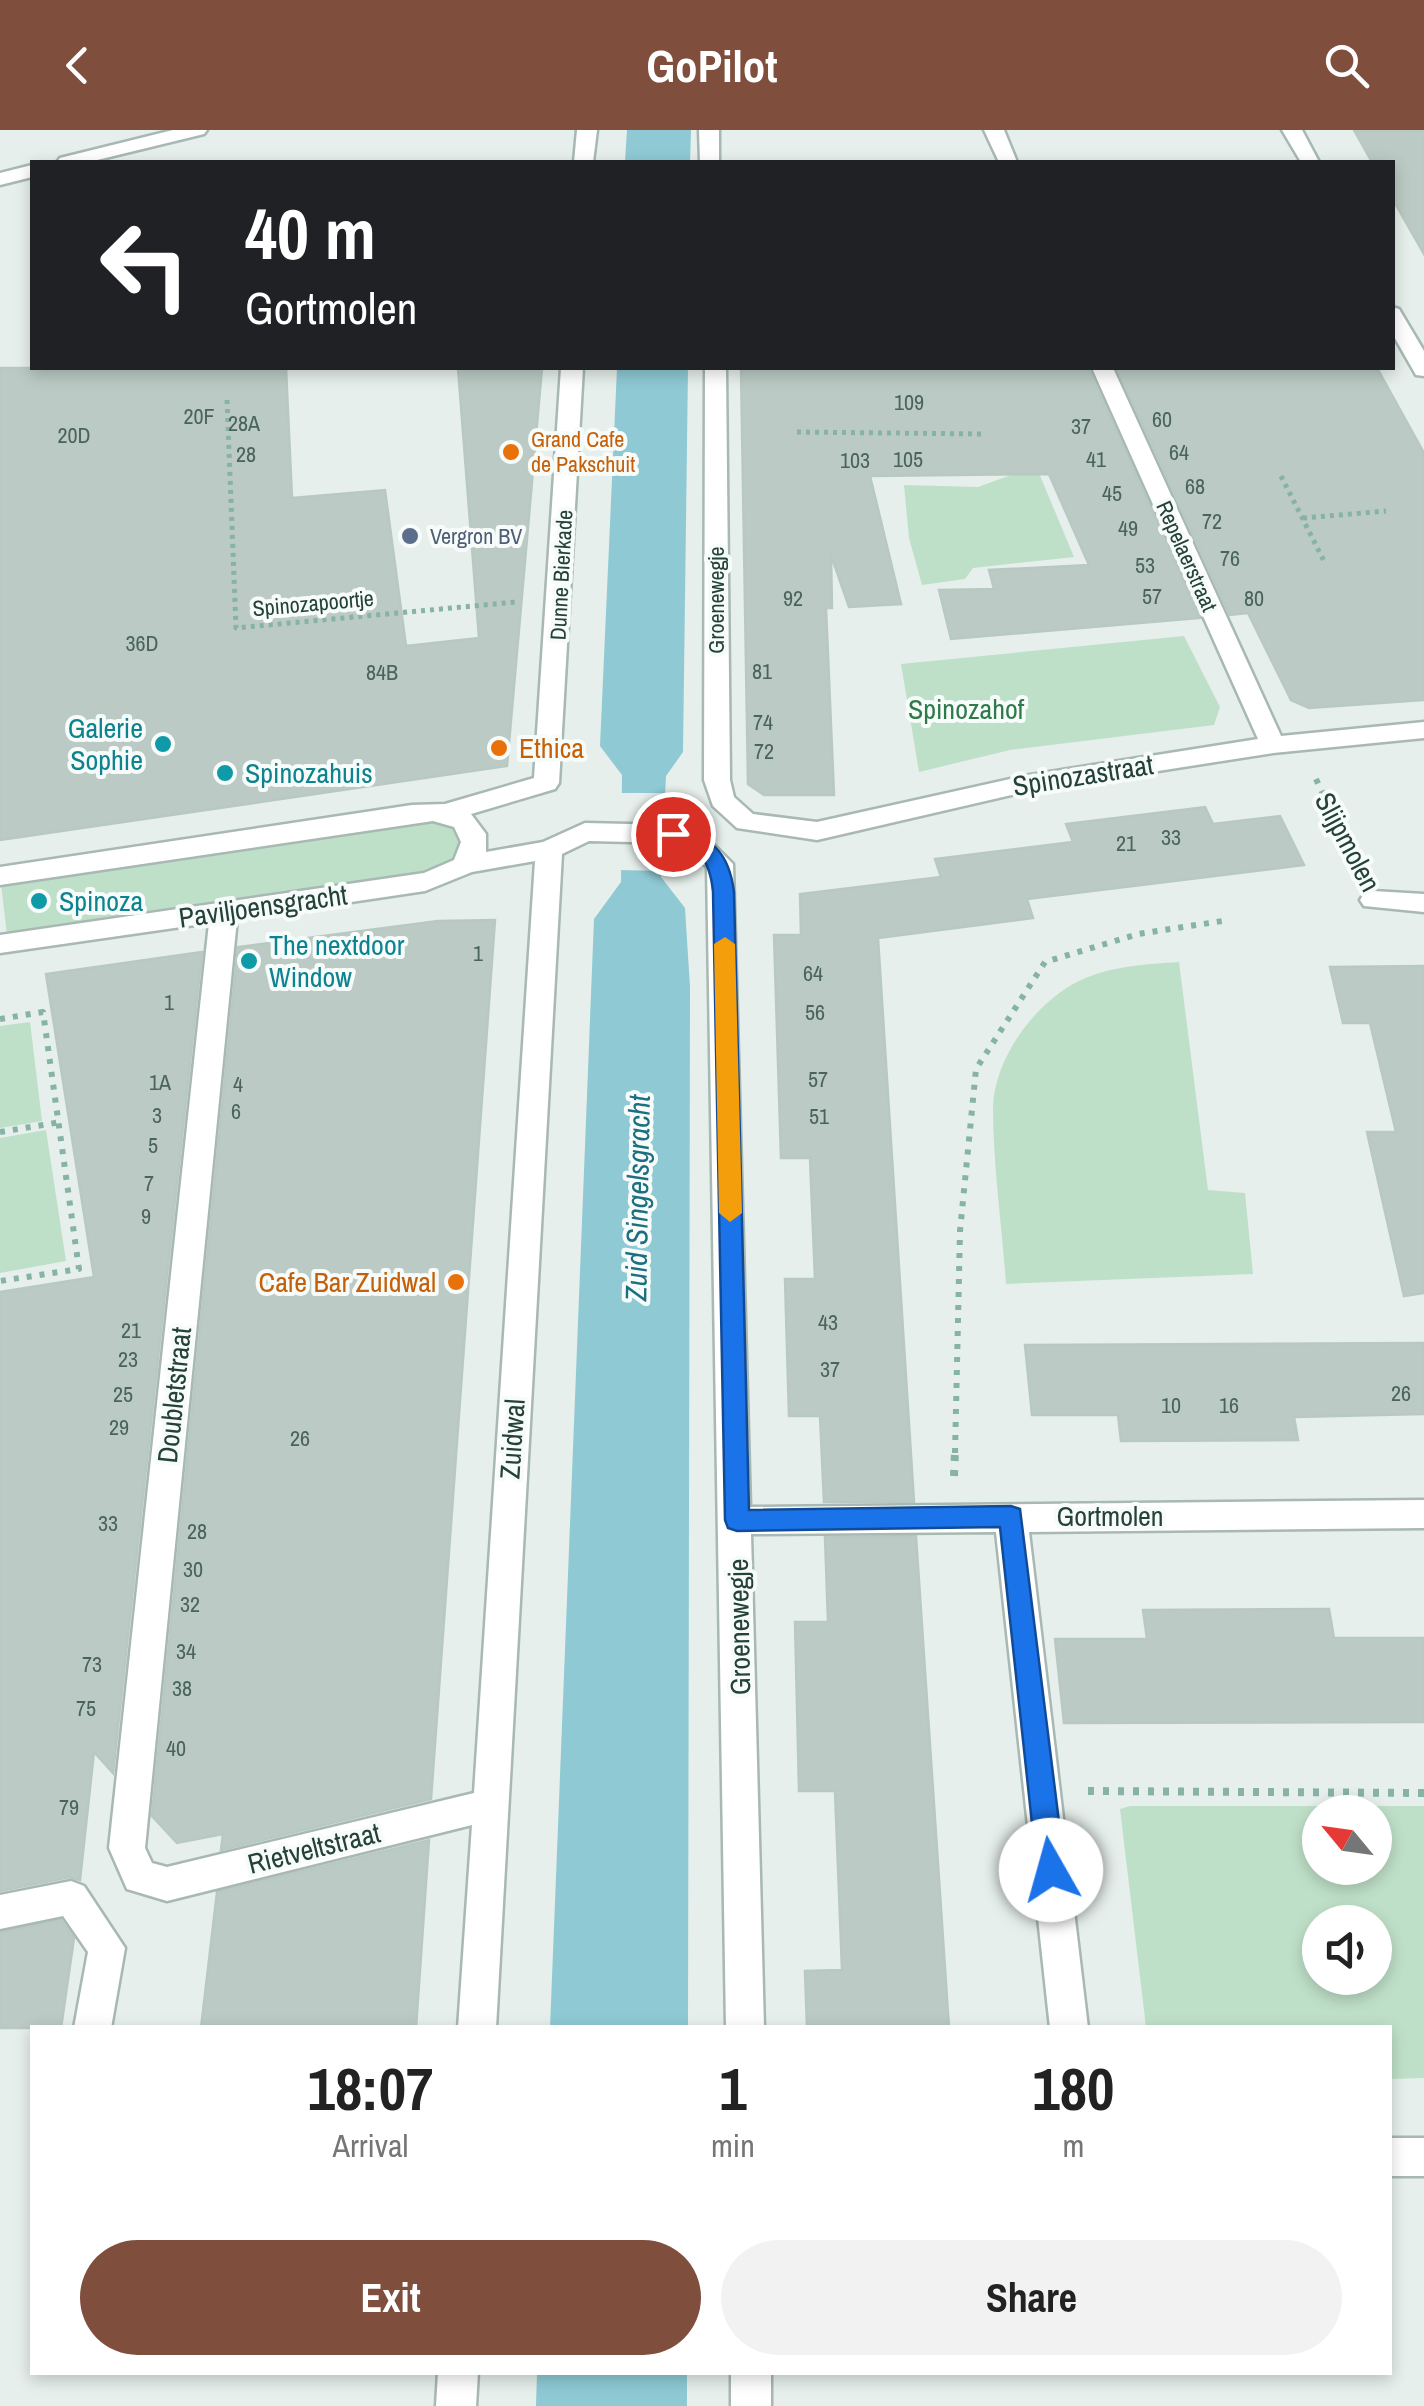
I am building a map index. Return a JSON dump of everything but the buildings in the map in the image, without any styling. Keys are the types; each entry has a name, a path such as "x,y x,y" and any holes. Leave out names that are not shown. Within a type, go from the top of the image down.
{"street":[{"path":"75,160 197,130"},
{"path":"584,160 586,130"},
{"path":"710,130 710,160"},
{"path":"994,130 1007,160"},
{"path":"1292,130 1309,160"},
{"path":"0,179 30,172"},
{"path":"1395,318 1424,370"},
{"name":"Dunne Bierkade","path":"446,813 546,782 572,370"},
{"name":"Groenewegje","path":"715,370 717,780 722,800 739,816"},
{"name":"Repelaerstraat","path":"1103,370 1273,744"},
{"name":"Spinozastraat","path":"739,816 817,831 1024,784 1273,744 1424,730"},
{"path":"0,876 412,814 446,813 472,827 475,852 464,865"},
{"path":"683,836 739,816"},
{"name":"Paviljoensgracht","path":"0,944 425,882 464,865 549,850 585,832 683,836"},
{"name":"Groenewegje","path":"683,836 720,864 724,892 745,2025"},
{"name":"Zuidwal","path":"477,2025 549,850"},
{"name":"Slijpmolen","path":"1373,900 1424,903"},
{"name":"Doubletstraat","path":"140,1877 127,1848 224,912"},
{"name":"Gortmolen","path":"737,1520 1424,1514"},
{"path":"1011,1516 1069,2025"},
{"name":"Rietveltstraat","path":"140,1877 167,1884 489,1805"},
{"path":"0,1912 71,1898 107,1948 93,2025"},
{"path":"1392,2157 1424,2158"},
{"path":"456,2406 458,2375"},
{"path":"751,2375 751,2406"}],"path":[{"name":"Spinozapoortje","path":"227,400 236,628 560,598"},
{"path":"797,432 980,434"},
{"path":"1281,476 1325,563"},
{"path":"1303,518 1386,511"},
{"name":"Slijpmolen","path":"1304,741 1316,781 1373,900"},
{"path":"953,1518 960,1231 976,1069 1045,962 1138,934 1229,920"},
{"path":"0,1019 43,1012 79,1269 0,1281"},
{"path":"0,1132 61,1122"},
{"path":"1042,1791 1424,1792"}],"green space":[{"path":"1036,466 1074,557 973,568 965,579 922,585 909,538 904,485 978,487"},
{"name":"Spinozahof","path":"1184,636 1220,707 1214,725 1010,750 919,772 901,664"},
{"path":"412,814 471,827 449,875 8,943 0,876"},
{"path":"1179,962 1208,1190 1245,1193 1253,1274 1006,1284 993,1108 995,1089 1009,1051 1048,1002 1081,980 1117,969"},
{"path":"30,1022 42,1121 0,1128 0,1026"},
{"path":"46,1130 66,1261 0,1273 0,1138"},
{"path":"1302,1806 1302,1885 1392,1885 1392,1806 1424,1806 1424,2078 1392,2079 1392,2025 1146,2025 1120,1809"}],"water":[{"path":"627,130 691,130 690,160 625,160"},
{"name":"Zuid Singelsgracht","path":"617,370 688,370 683,752 666,776 661,877 685,908 690,987 688,2025 550,2025 594,919 621,882 622,775 600,746"},
{"path":"537,2375 687,2375 687,2406 536,2406"}],"pier":[{"path":"617,793 670,793 666,871 617,870"}],"slow traffic":[{"path":"725,944 730,1213"}],"place":[{"name":"Grand Cafe de Pakschuit","path":"511,452"},
{"name":"Vergron BV","path":"410,536"},
{"name":"Galerie Sophie","path":"163,744"},
{"name":"Ethica","path":"499,748"},
{"name":"Spinozahuis","path":"225,773"},
{"name":"Spinoza","path":"39,901"},
{"name":"The nextdoor Window","path":"249,961"},
{"name":"Cafe Bar Zuidwal","path":"456,1282"}],"route":[{"path":"673,834 704,846 720,864 724,892 737,1520 1011,1516 1051,1870"}]}
